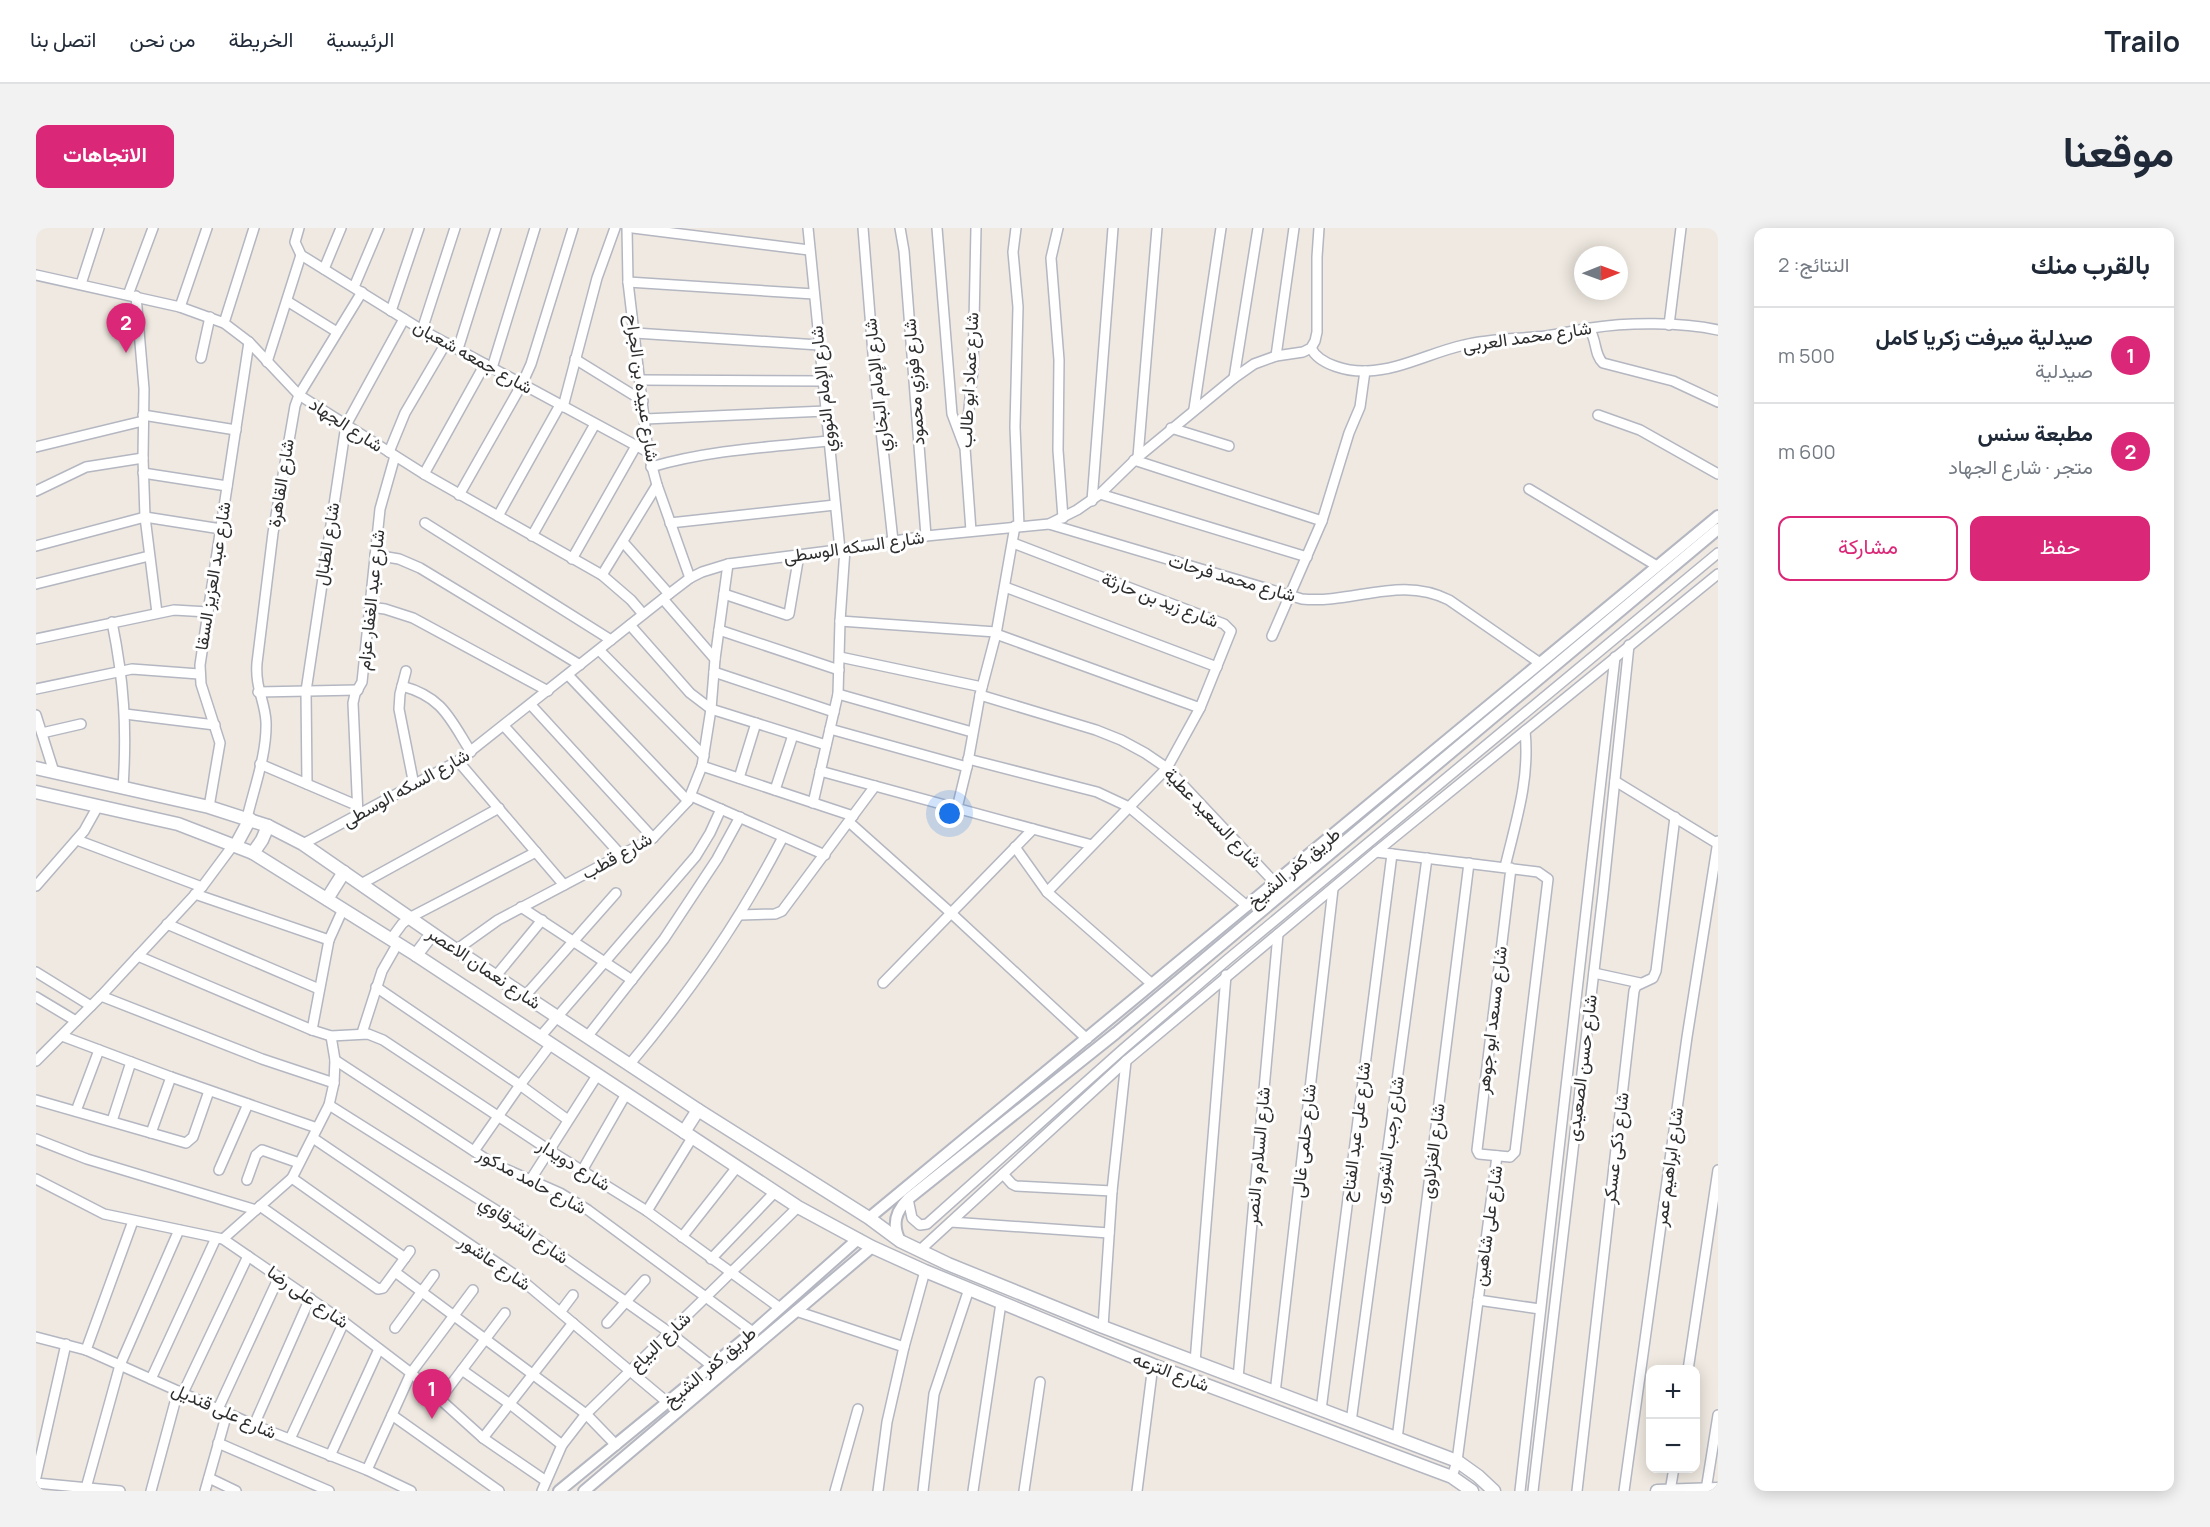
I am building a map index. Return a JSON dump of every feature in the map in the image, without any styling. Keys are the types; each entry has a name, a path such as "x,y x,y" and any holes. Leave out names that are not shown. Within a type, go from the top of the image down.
{"main road":[{"name":"شارع نعمان الاعصر","path":"36,768 209,807 268,826 303,844 495,977 900,1241"},
{"path":"120,810 123,788"},
{"name":"شارع نعمان الاعصر","path":"36,792 178,824 254,853 395,941 798,1207 872,1247"},
{"path":"235,845 249,819"},
{"path":"254,853 268,826"},
{"path":"327,899 344,872"},
{"path":"416,955 432,934"},
{"path":"688,1135 698,1110"},
{"name":"شارع الترعه","path":"900,1241 1103,1327 1456,1461 1478,1476 1494,1491"},
{"name":"شارع الترعه","path":"872,1247 1153,1365 1452,1477 1472,1491"},
{"path":"1029,1314 1034,1298"},
{"path":"1657,1491 1712,1489"}],"street":[{"path":"81,284 99,228"},
{"path":"153,228 132,295 142,351 145,517 157,613"},
{"path":"180,307 207,228"},
{"path":"224,322 254,228"},
{"path":"267,362 301,255 295,242 299,228"},
{"path":"324,269 341,228"},
{"name":"شارع القاهرة","path":"249,819 266,723 264,707 258,692 257,663 273,533 291,418 299,395 338,332 358,289 379,228"},
{"path":"391,311 419,228"},
{"path":"422,330 455,228"},
{"path":"458,349 496,228"},
{"path":"424,474 489,366 535,228"},
{"path":"459,495 522,384 539,342 573,228"},
{"path":"498,516 561,406 603,257 615,228"},
{"name":"شارع عبيده بن الجراح","path":"627,228 628,282 648,452 657,485 690,578"},
{"path":"633,228 809,250"},
{"name":"شارع الإمام النووي","path":"808,228 835,505 842,550 838,694 813,803"},
{"name":"شارع الإمام البخاري","path":"863,228 874,366 893,541"},
{"name":"شارع فوزي محمود","path":"900,228 904,252 926,536"},
{"path":"937,228 952,414 965,448"},
{"name":"شارع عماد ابو طالب","path":"971,531 965,448 973,369 976,228"},
{"path":"957,808 1017,526 1015,427 1018,307 1013,252 1016,228"},
{"path":"1058,228 1051,258 1059,360 1058,450 1063,518"},
{"path":"1113,228 1096,497 1306,557"},
{"path":"1157,228 1136,459 1322,521"},
{"path":"1194,409 1221,228"},
{"path":"1234,378 1258,228"},
{"path":"1276,356 1294,228"},
{"path":"1311,348 1316,341 1317,332 1319,228"},
{"path":"1669,325 1681,228"},
{"name":"شارع جمعه شعبان","path":"301,255 422,330 648,452"},
{"name":"شارع الجهاد","path":"36,275 132,295 180,307 224,322 249,342 299,395 459,495 602,575 643,614"},
{"path":"628,282 814,294"},
{"path":"287,300 338,332"},
{"path":"201,358 210,317"},
{"name":"شارع الطبال","path":"307,784 306,691 346,425 404,319"},
{"name":"شارع محمد العربى","path":"1311,348 1313,353 1323,361 1351,370 1365,371 1394,367 1470,343 1549,336 1589,328 1695,325 1718,330"},
{"path":"1589,328 1596,340 1598,357 1603,363 1672,381 1718,402"},
{"path":"635,333 819,345"},
{"name":"شارع عبد العزيز السقا","path":"209,807 220,743 201,684 200,674 249,342"},
{"name":"شارع عبد الغفار عزام","path":"358,815 353,703 363,678 380,509 392,454 405,413 446,343"},
{"name":"شارع السكه الوسطى","path":"303,844 458,761 690,578 715,567 729,564 842,550 926,536 1049,524 1096,497 1171,428 1254,364 1311,348"},
{"path":"575,359 643,401"},
{"path":"1272,636 1322,521 1346,442 1360,407 1365,371"},
{"path":"641,380 823,381"},
{"path":"645,419 826,411"},
{"path":"1598,415 1640,430 1718,474"},
{"path":"36,447 143,418 236,430"},
{"path":"532,536 595,424"},
{"path":"1171,428 1229,446"},
{"path":"651,466 709,454 829,441"},
{"path":"572,559 636,446"},
{"path":"36,491 86,467 143,458"},
{"path":"143,472 227,486"},
{"path":"602,575 657,485"},
{"path":"1529,489 1657,566"},
{"path":"670,523 835,505"},
{"name":"طريق كفر الشيخ","path":"868,1218 1301,862 1355,825 1672,561 1718,516"},
{"path":"36,546 145,517 220,529"},
{"path":"425,523 611,640"},
{"name":"شارع محمد فرحات","path":"1049,524 1290,596 1314,600 1401,589 1435,593 1449,600 1540,663"},
{"name":"طريق كفر الشيخ","path":"1466,733 1540,663 1657,566 1672,561 1718,529"},
{"path":"622,542 715,659"},
{"name":"شارع زيد بن حارثة","path":"1013,543 1228,627 1231,631 1200,708 1167,768 1047,892"},
{"path":"908,1199 912,1218 920,1225 927,1224 1122,1050 1227,960 1718,553"},
{"path":"375,555 399,559 420,568 580,665"},
{"path":"724,594 789,614 799,555"},
{"path":"36,584 149,556"},
{"name":"شارع قطب","path":"456,950 476,934 521,907 653,838 689,798 703,761 729,564"},
{"path":"919,1251 1125,1061 1376,852 1718,574"},
{"path":"1005,587 1217,667"},
{"path":"370,607 392,610 413,618 548,691"},
{"path":"36,639 157,613 191,609 208,612"},
{"path":"840,621 996,633 1200,708"},
{"path":"112,622 122,670 125,714 123,788"},
{"path":"630,625 690,693 711,709 826,745"},
{"path":"719,630 839,670"},
{"name":"شارع حسن الصعيدى","path":"1533,1491 1603,894 1629,645"},
{"path":"599,650 703,761 739,778 813,803 851,819 1087,1038"},
{"name":"شارع السعيد عطية","path":"840,657 981,691 1096,730 1129,744 1167,768 1275,883"},
{"name":"شارع حسن الصعيدى","path":"1520,1491 1615,657"},
{"path":"36,689 122,670 142,669 200,674"},
{"path":"406,671 399,709 414,785"},
{"path":"714,672 834,712"},
{"path":"568,675 689,798 721,809 825,855"},
{"path":"402,686 425,694 437,702 447,713 471,752"},
{"path":"258,692 358,690"},
{"path":"838,694 972,732"},
{"path":"531,705 653,838"},
{"path":"125,714 215,724"},
{"path":"36,715 54,772"},
{"path":"739,778 756,723"},
{"path":"42,733 81,724"},
{"path":"504,726 621,855"},
{"path":"830,729 1097,792 1129,807 1247,906"},
{"path":"1376,852 1508,868 1526,779 1525,731"},
{"path":"775,790 793,735"},
{"path":"458,761 564,885"},
{"path":"260,764 356,805"},
{"path":"820,771 1092,845"},
{"path":"1615,781 1718,842"},
{"path":"740,915 775,914 782,911 875,786"},
{"path":"36,886 77,840 91,821 98,806"},
{"path":"362,884 499,808"},
{"path":"540,1037 696,856 721,809"},
{"name":"شارع ذكى عسكر","path":"1576,1491 1634,991 1640,983 1650,981 1656,971 1675,817"},
{"path":"587,1037 691,899 740,818"},
{"name":"طريق كفر الشيخ","path":"900,1241 895,1224 897,1214 908,1199 1116,1033 1311,871 1355,825"},
{"path":"884,983 1033,829"},
{"path":"1378,836 1385,845"},
{"path":"629,1065 706,967 740,915 783,837"},
{"path":"77,840 198,890 329,940"},
{"name":"شارع ابراهيم عمر","path":"1624,1491 1718,842"},
{"path":"38,1056 62,1036 101,996 198,890 235,845"},
{"path":"1015,848 1047,892 1152,984"},
{"path":"138,956 312,1030 331,1036 362,1033 376,987 402,924 409,918 536,852"},
{"name":"شارع على عبد الفتاح","path":"1321,1410 1392,854"},
{"name":"شارع رجب الشورى","path":"1352,1422 1427,858"},
{"path":"1301,862 1311,871"},
{"name":"شارع الغزلاوى","path":"1397,1439 1469,863"},
{"name":"شارع على شاهين","path":"1452,1477 1497,1156 1510,1157 1515,1152 1548,884 1545,875 1538,872 1508,868"},
{"name":"شارع مسعد ابو جوهر","path":"1497,1156 1479,1154 1477,1150 1508,868"},
{"name":"شارع حلمى غالى","path":"1275,1393 1333,889"},
{"path":"1588,891 1603,894"},
{"path":"525,996 616,893"},
{"path":"521,907 632,980"},
{"path":"312,1030 329,940 343,909"},
{"path":"495,977 542,920"},
{"path":"167,924 319,989"},
{"name":"شارع السلام و النصر","path":"1238,1378 1278,934"},
{"path":"1195,1362 1227,960"},
{"path":"36,972 91,1006"},
{"path":"1594,973 1640,983"},
{"path":"376,987 568,1120"},
{"path":"101,996 262,1059 334,1083"},
{"path":"36,997 76,1021"},
{"path":"1106,1023 1116,1033"},
{"name":"شارع دويدار","path":"362,1033 383,1040 549,1150 583,1169 647,1211 780,1308"},
{"path":"62,1036 318,1128"},
{"path":"151,1379 219,1238 292,1178 313,1138 329,1105 334,1083 335,1060 331,1036"},
{"path":"474,1151 551,1044"},
{"path":"76,1111 99,1050"},
{"name":"شارع حامد مدكور","path":"335,1060 474,1151 510,1172 531,1179 588,1210 753,1332"},
{"path":"1103,1327 1112,1191 1125,1061"},
{"path":"112,1121 131,1062"},
{"path":"531,1179 598,1074"},
{"path":"151,1133 171,1077"},
{"path":"36,1100 186,1143 190,1141 209,1090"},
{"path":"583,1169 626,1094"},
{"path":"219,1170 248,1104"},
{"name":"شارع الشرقاوي","path":"329,1105 499,1212 670,1333 712,1366"},
{"path":"647,1211 688,1135"},
{"name":"شارع عاشور","path":"313,1138 518,1277 667,1402"},
{"path":"36,1139 87,1159 258,1208 378,1289 383,1288 408,1254 292,1178"},
{"path":"247,1180 256,1155 262,1150 299,1163"},
{"path":"682,1237 736,1167"},
{"path":"1689,1365 1718,1170"},
{"path":"1002,1174 1016,1186 1112,1191"},
{"name":"شارع على رضا","path":"36,1179 104,1214 219,1238 344,1322 411,1373 483,1438 546,1481"},
{"path":"711,1259 775,1192"},
{"name":"شارع البياع","path":"542,1491 562,1445 586,1414 798,1207"},
{"path":"86,1350 133,1221"},
{"path":"951,1222 1109,1233"},
{"path":"86,1488 120,1365 179,1230"},
{"name":"طريق كفر الشيخ","path":"559,1491 753,1332 858,1239"},
{"name":"طريق كفر الشيخ","path":"584,1491 872,1247"},
{"path":"151,1491 181,1392 248,1256"},
{"path":"878,1491 888,1422 904,1347 925,1271"},
{"path":"395,1272 586,1414 616,1444"},
{"path":"394,1328 434,1275"},
{"path":"205,1491 218,1443 222,1411 279,1277"},
{"path":"607,1323 645,1280"},
{"path":"923,1491 934,1394 969,1289"},
{"path":"367,1470 411,1373 472,1290"},
{"path":"561,1311 573,1295"},
{"path":"254,1425 310,1298"},
{"path":"1478,1300 1540,1309"},
{"path":"973,1491 1001,1303"},
{"path":"796,1311 904,1347"},
{"path":"440,1399 505,1313"},
{"path":"290,1439 344,1322"},
{"path":"483,1438 573,1323"},
{"path":"1538,1327 1551,1328"},
{"name":"شارع على قنديل","path":"36,1337 86,1350 254,1425 367,1470 411,1491"},
{"path":"36,1477 66,1344"},
{"path":"330,1456 379,1349"},
{"path":"1137,1491 1153,1365"},
{"path":"462,1370 562,1445"},
{"path":"1024,1491 1040,1382"},
{"path":"835,1491 858,1409"},
{"path":"392,1415 499,1491"},
{"path":"1712,1489 1718,1415"},
{"path":"218,1443 329,1491"},
{"path":"1673,1491 1674,1473"},
{"path":"209,1478 236,1491"},
{"path":"36,1483 120,1491"}],"place":[{"name":"مطبعة سنس","path":"126,353"},
{"name":"صيدلية ميرفت زكريا كامل","path":"432,1419"}]}
